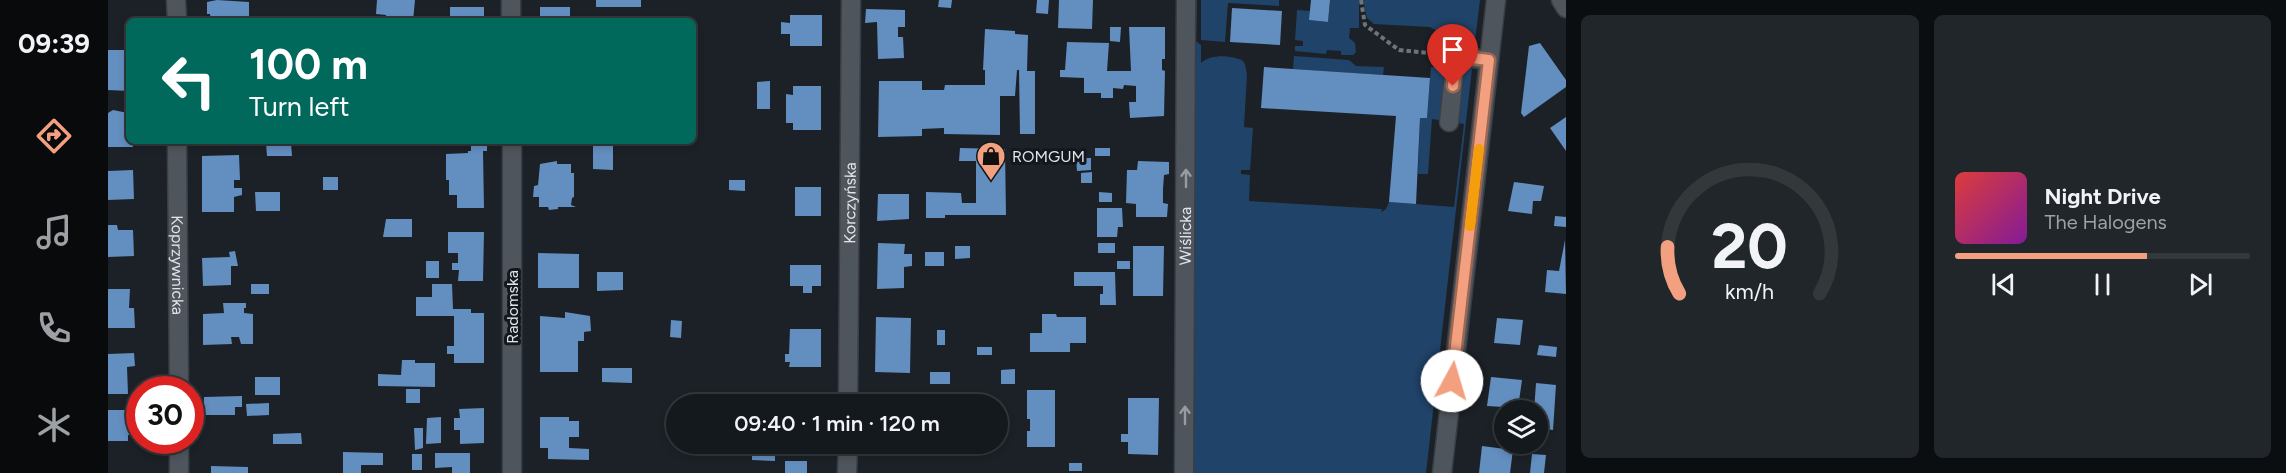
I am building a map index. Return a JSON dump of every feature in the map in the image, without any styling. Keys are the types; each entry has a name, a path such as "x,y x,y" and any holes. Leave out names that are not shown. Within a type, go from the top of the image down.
{"street":[{"path":"176,0 177,18"},
{"path":"512,0 512,18"},
{"name":"Korczyńska","path":"848,394 850,0"},
{"name":"Wiślicka","path":"1184,473 1186,0"},
{"path":"1442,473 1496,0"},
{"path":"1561,0 1566,8"},
{"path":"1449,122 1456,56 1489,60"},
{"name":"Koprzywnicka","path":"177,144 179,376"},
{"name":"Radomska","path":"512,144 512,473"},
{"path":"179,454 179,473"},
{"path":"848,454 848,473"}],"path":[{"path":"1361,0 1365,25 1399,50 1456,56"}],"shaded area":[{"path":"1191,0 1197,0 1196,41 1201,45 1201,63 1210,58 1226,56 1242,60 1245,64 1247,74 1244,127 1253,128 1250,170 1241,170 1241,174 1250,175 1249,201 1382,209 1381,212 1386,209 1389,202 1454,207 1464,124 1432,119 1428,174 1418,174 1420,118 1427,118 1431,67 1455,69 1463,63 1472,69 1426,473 1190,473"},
{"path":"1201,0 1279,0 1279,6 1228,3 1225,42 1201,40"},
{"path":"1330,0 1359,0 1359,28 1350,28 1349,38 1355,43 1356,52 1353,55 1341,55 1341,51 1327,50 1326,54 1295,51 1295,46 1303,46 1303,41 1295,40 1297,10 1310,11 1310,20 1328,22"},
{"path":"1363,0 1480,0 1475,41 1449,38 1430,27 1374,24 1367,18"},
{"path":"1294,56 1349,60 1356,66 1384,67 1383,75 1293,69"}],"building":[{"path":"217,0 249,2 249,18 211,18 210,14 207,14 207,2"},
{"path":"377,0 415,0 413,18 386,18 386,15 376,14"},
{"path":"596,0 641,0 641,7 596,7"},
{"path":"939,0 952,0 951,8 938,7"},
{"path":"1037,0 1049,0 1048,14 1036,13"},
{"path":"1059,0 1093,0 1092,29 1058,28"},
{"path":"1311,0 1330,0 1328,22 1309,20"},
{"path":"450,7 484,7 484,18 450,18"},
{"path":"540,7 570,7 570,18 540,18"},
{"path":"1232,8 1282,11 1280,45 1230,42"},
{"path":"866,9 905,10 905,27 898,27 898,37 903,37 904,58 878,59 877,22 865,23"},
{"path":"790,15 822,15 822,46 790,46 790,34 781,34 781,22 790,23"},
{"path":"1110,27 1121,27 1120,42 1110,41"},
{"path":"1129,27 1165,27 1165,59 1162,59 1162,70 1165,71 1164,116 1130,118 1129,102 1136,102 1136,86 1124,85 1123,89 1113,88 1113,98 1101,98 1101,93 1084,93 1084,78 1060,77 1060,70 1065,70 1067,42 1109,43 1107,71 1131,71"},
{"path":"985,29 1015,31 1015,34 1028,35 1027,71 1035,71 1035,134 1020,134 1019,70 1017,70 1015,96 1000,96 1000,135 944,134 944,128 922,129 922,136 878,137 879,81 922,81 922,90 944,90 945,85 985,85 985,70 983,70"},
{"path":"1540,43 1566,80 1566,87 1524,117 1521,113 1529,46"},
{"path":"108,50 126,50 126,91 108,90"},
{"path":"1264,67 1430,78 1427,118 1420,118 1416,204 1389,202 1396,116 1261,108"},
{"path":"770,81 770,109 757,109 757,82"},
{"path":"793,86 821,86 821,130 793,130 793,123 786,123 786,94 793,95"},
{"path":"113,110 126,113 126,144 133,144 133,147 108,147 108,113"},
{"path":"1566,117 1566,151 1550,128"},
{"path":"266,144 291,144 292,156 267,156"},
{"path":"471,144 487,144 487,151 483,151 484,208 457,208 457,195 449,195 449,180 446,180 446,154 471,151"},
{"path":"593,145 613,145 613,170 593,169"},
{"path":"960,148 1005,149 1006,215 945,215 945,218 926,218 926,192 961,193 962,203 976,203 976,161 959,161"},
{"path":"1095,148 1110,148 1110,156 1095,156"},
{"path":"239,155 240,180 234,180 234,188 242,188 242,195 234,197 234,212 202,212 202,156"},
{"path":"1076,158 1091,158 1091,170 1077,171"},
{"path":"557,161 557,164 571,164 571,173 574,173 574,197 571,205 576,207 558,207 558,209 549,210 548,207 539,207 539,197 533,197 534,186 538,185 540,164"},
{"path":"1138,161 1169,162 1169,174 1164,175 1163,189 1163,203 1168,204 1167,217 1136,217 1136,204 1126,203 1127,170 1137,170"},
{"path":"133,170 134,199 108,200 108,171"},
{"path":"1092,172 1092,183 1081,183 1081,173"},
{"path":"323,177 338,177 338,190 323,190"},
{"path":"729,180 745,180 745,191 729,190"},
{"path":"1514,182 1544,186 1541,201 1533,201 1532,214 1508,211"},
{"path":"795,187 821,187 821,216 795,216"},
{"path":"255,192 280,192 280,211 256,211"},
{"path":"1099,192 1112,193 1112,202 1099,202"},
{"path":"878,194 909,194 909,219 877,221"},
{"path":"1097,208 1122,208 1123,227 1118,227 1117,237 1097,237"},
{"path":"1555,216 1566,217 1566,227 1554,226"},
{"path":"386,219 412,219 412,237 383,237"},
{"path":"108,225 117,225 118,230 133,230 134,256 108,257"},
{"path":"448,232 484,232 483,281 458,281 459,270 452,270 452,263 458,263 458,253 448,253"},
{"path":"1565,240 1566,294 1545,292 1547,270 1559,271"},
{"path":"878,243 905,244 904,254 912,254 912,266 904,267 904,288 877,289"},
{"path":"1098,243 1115,243 1115,253 1098,253"},
{"path":"955,246 970,246 970,258 955,259"},
{"path":"1133,246 1164,246 1163,296 1133,296"},
{"path":"235,251 238,266 231,266 231,285 203,286 202,258 230,257 229,252"},
{"path":"925,252 944,252 944,266 925,266"},
{"path":"538,253 579,254 579,288 538,288"},
{"path":"426,261 439,261 439,278 426,278"},
{"path":"1117,261 1130,261 1130,269 1117,269"},
{"path":"790,265 821,265 821,286 812,286 812,293 803,293 803,286 790,286"},
{"path":"597,272 623,272 623,290 597,291"},
{"path":"1074,272 1115,272 1116,305 1100,305 1103,286 1074,286"},
{"path":"251,284 269,284 269,294 251,294"},
{"path":"432,284 452,284 453,309 471,309 471,313 484,313 484,363 454,363 454,354 447,354 447,346 454,346 454,316 416,316 416,297 432,297"},
{"path":"108,289 130,289 129,308 134,308 135,328 108,328"},
{"path":"223,303 246,303 244,313 253,314 253,344 241,344 239,337 231,337 232,344 203,345 203,314 224,313"},
{"path":"565,312 590,316 591,331 584,332 584,341 578,341 578,372 540,372 540,316 565,318"},
{"path":"1042,314 1056,314 1057,317 1086,317 1086,343 1070,343 1070,352 1030,352 1030,333 1042,333"},
{"path":"876,317 911,318 910,373 875,372"},
{"path":"1497,318 1523,320 1520,345 1494,343"},
{"path":"671,320 682,321 681,338 670,337"},
{"path":"790,329 821,329 821,367 789,367 790,362 785,362 785,354 789,354"},
{"path":"937,330 945,330 945,345 937,345"},
{"path":"1539,345 1557,347 1556,357 1537,355"},
{"path":"977,347 992,347 992,355 977,355"},
{"path":"134,353 135,366 127,367 126,394 108,394 108,354"},
{"path":"402,360 415,360 415,363 435,363 435,387 378,386 378,374 401,375"},
{"path":"602,368 632,368 632,383 602,382"},
{"path":"1015,369 1015,384 1001,384 1001,370"},
{"path":"930,372 950,372 950,384 930,384"},
{"path":"255,377 280,377 280,395 255,395"},
{"path":"1491,377 1522,380 1519,400 1494,400 1494,406 1487,406"},
{"path":"1536,383 1556,385 1553,430 1548,429 1548,400 1535,400"},
{"path":"406,389 420,389 420,403 406,403"},
{"path":"1027,390 1055,390 1055,447 1027,447 1030,419 1027,419"},
{"path":"242,396 242,407 235,407 235,415 204,415 204,397"},
{"path":"1128,398 1159,398 1158,455 1128,454 1128,442 1121,442 1121,434 1128,434"},
{"path":"269,403 269,415 247,416 246,404"},
{"path":"484,408 484,443 460,444 460,430 454,430 454,418 460,418 459,409"},
{"path":"108,410 126,410 126,441 108,441"},
{"path":"441,417 441,443 426,444 427,418"},
{"path":"540,417 569,417 569,421 579,421 579,437 569,437 569,448 589,449 589,460 548,459 548,448 540,448"},
{"path":"414,428 423,428 423,448 415,450"},
{"path":"301,433 302,444 273,444 273,434"},
{"path":"1482,446 1494,448 1494,454 1512,454 1510,473 1479,473"},
{"path":"343,452 383,453 383,465 361,465 361,473 343,473"},
{"path":"435,453 470,453 470,473 452,473 452,467 435,468"},
{"path":"412,454 422,454 422,470 412,470"},
{"path":"752,454 775,454 775,461 752,460"},
{"path":"1532,454 1546,455 1544,473 1530,473"},
{"path":"785,461 807,461 807,473 785,473"},
{"path":"1069,463 1082,463 1082,471 1069,471"},
{"path":"211,466 248,467 248,473 211,473"}],"slow traffic":[{"path":"1470,226 1479,149"}],"place":[{"name":"ROMGUM","path":"991,182"}],"route":[{"path":"1452,381 1489,60 1456,56 1453,86"}]}
